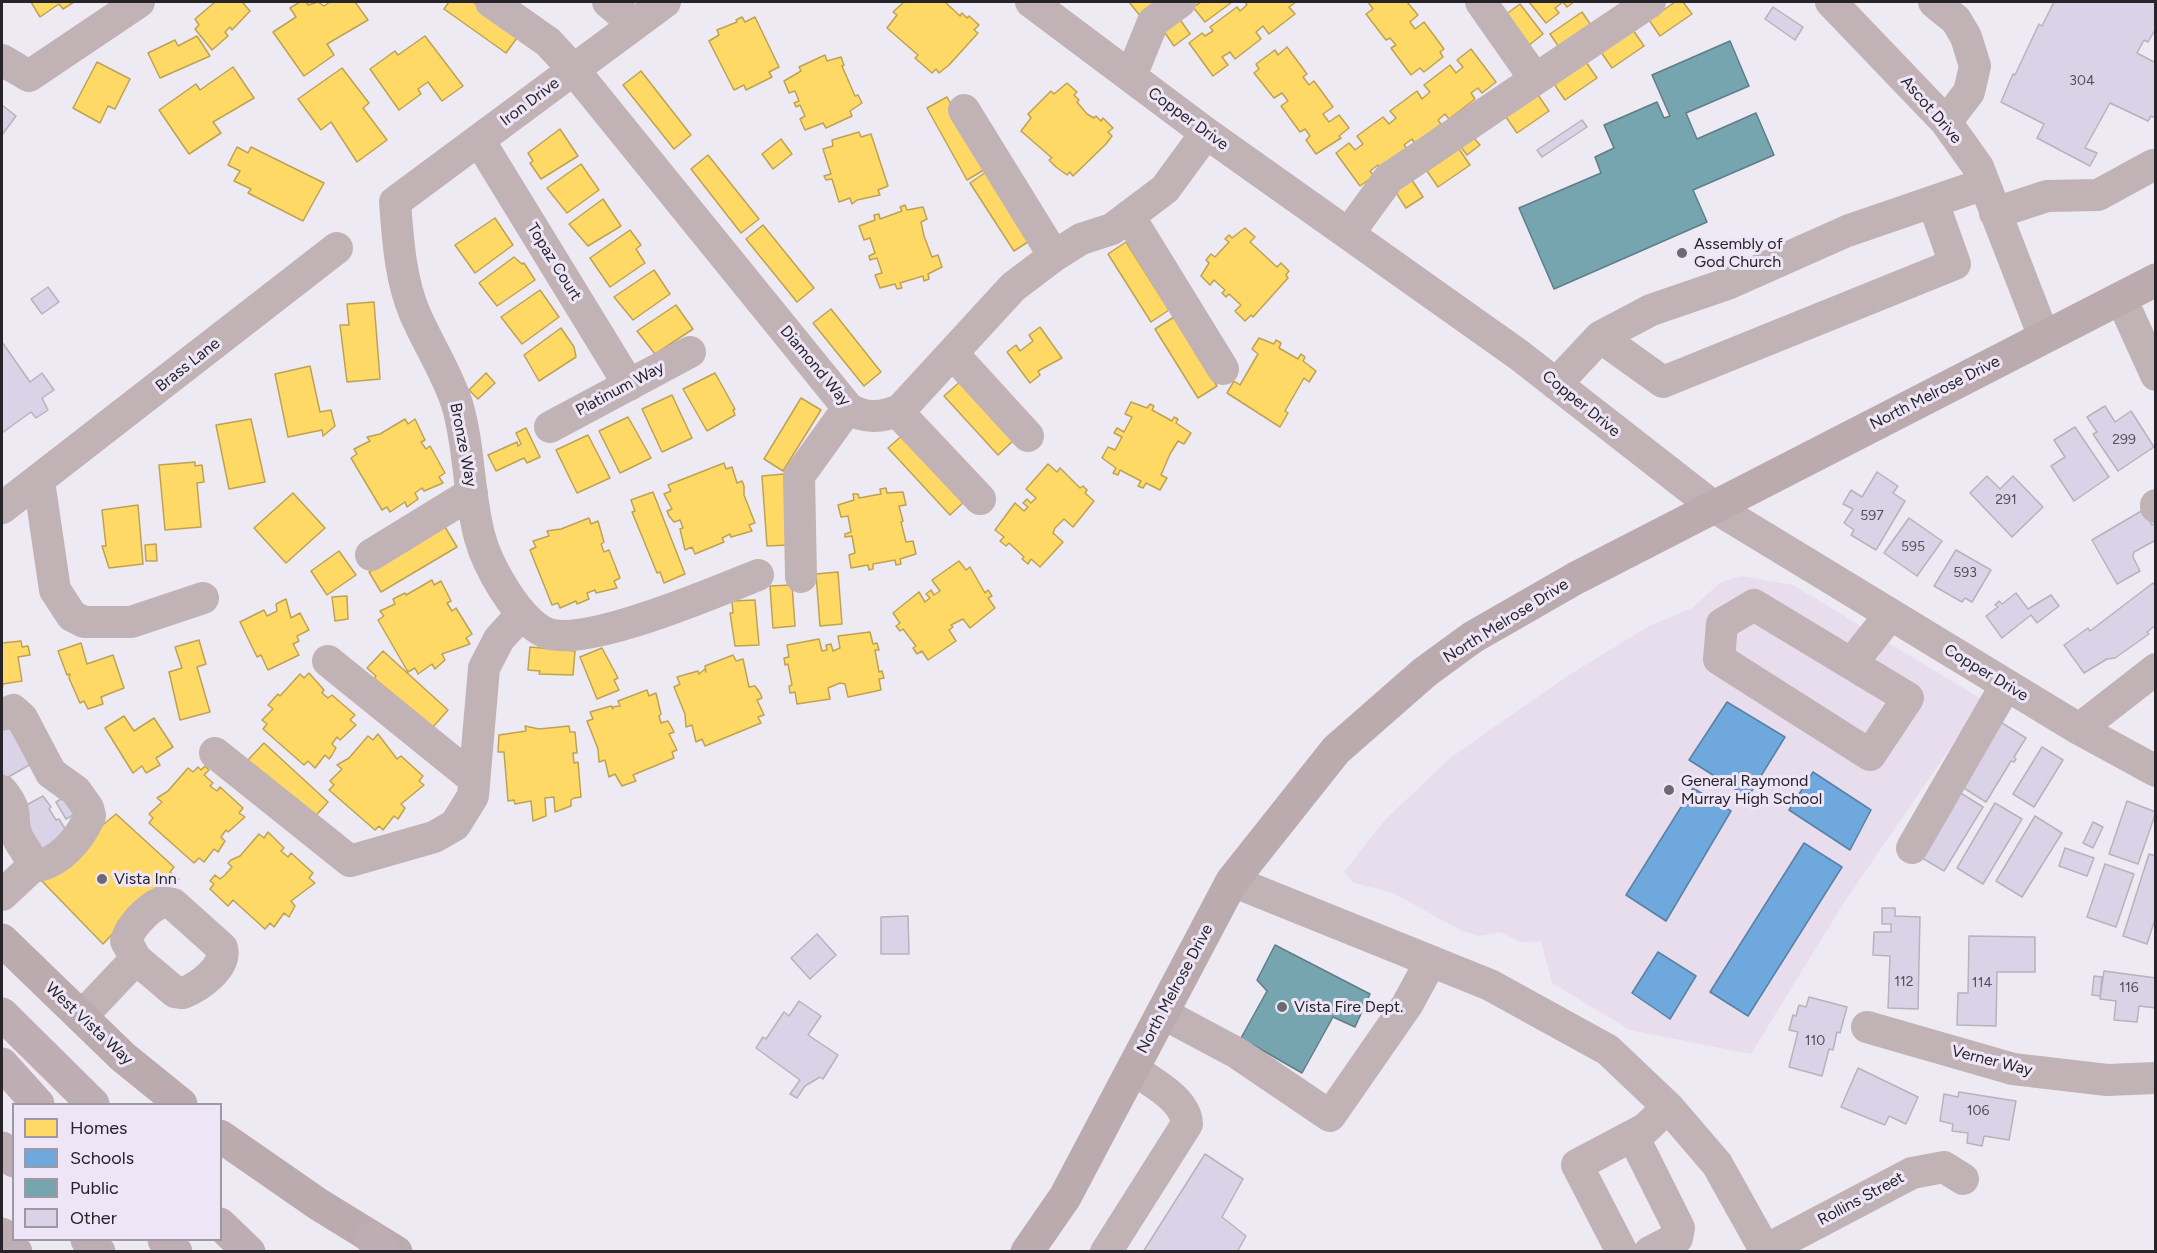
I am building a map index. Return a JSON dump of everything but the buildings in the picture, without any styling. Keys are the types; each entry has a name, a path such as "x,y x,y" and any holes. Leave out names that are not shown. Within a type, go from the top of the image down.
{"highway":[{"path":"2,1014 92,1103"},
{"path":"2,1064 37,1103"},
{"path":"222,1226 249,1251"},
{"path":"2,1233 16,1251"}],"main road":[{"name":"North Melrose Drive","path":"1027,1251 1065,1197 1232,882 1257,846 1336,750 1425,672 1473,638 1576,578 2156,280"},
{"name":"West Vista Way","path":"2,939 123,1058 180,1103"},
{"path":"222,1137 384,1247"}],"street":[{"path":"2,60 29,76 139,2"},
{"name":"Diamond Way","path":"491,2 548,42 573,69 848,408 860,416 889,415 897,411"},
{"path":"608,2 634,24"},
{"name":"Iron Drive","path":"395,202 665,2"},
{"name":"Copper Drive","path":"1031,2 1206,133 1349,233 1556,384 1714,507 2079,729 2156,771"},
{"path":"1131,76 1153,22 1180,2"},
{"path":"1481,2 1535,79"},
{"path":"1349,233 1389,178 1650,2"},
{"name":"Ascot Drive","path":"1831,2 1946,122 1978,168 2044,337"},
{"path":"1934,2 1956,20 1966,37 1975,66 1969,92 1946,122"},
{"path":"964,110 1054,255"},
{"path":"980,499 897,411 953,354 1013,287 1054,255 1081,239 1112,229 1165,189 1206,133"},
{"name":"Topaz Court","path":"478,140 629,385"},
{"path":"1995,213 2047,196 2098,195 2153,165"},
{"path":"1556,384 1600,337 1651,310 1730,283 1848,231 1984,183"},
{"path":"1600,337 1663,382 1954,264 1933,201"},
{"name":"Bronze Way","path":"395,202 398,252 413,311 457,404 480,540 509,599 521,615"},
{"path":"1129,216 1223,369"},
{"name":"Brass Lane","path":"2,508 337,248"},
{"path":"2121,298 2156,375"},
{"name":"Platinum Way","path":"550,427 690,352"},
{"path":"953,354 1028,436"},
{"path":"801,577 800,476 848,408"},
{"path":"39,481 55,590 72,616 84,622 131,622 203,598"},
{"path":"371,555 472,493"},
{"path":"215,753 350,861 434,837 455,825 473,796 484,668 499,639 521,615 543,632 577,636 672,609 758,575"},
{"path":"1754,604 1852,663 1908,698 1870,755 1719,658 1722,624 1754,604"},
{"path":"1852,663 1890,615"},
{"path":"328,661 474,779"},
{"path":"2079,729 2156,669"},
{"path":"1912,848 2006,685"},
{"path":"2,715 13,710 22,717 51,773 70,784 88,808 90,816 68,848 45,865 32,867 2,895"},
{"path":"2,791 14,809 16,834 31,860 32,867"},
{"path":"1232,882 1490,985 1608,1050 1668,1107 1717,1164 1763,1251"},
{"path":"81,1017 136,958"},
{"path":"1162,1013 1238,1053 1330,1116 1407,1005 1431,961"},
{"name":"Verner Way","path":"1867,1027 2013,1070 2107,1080 2156,1077"},
{"path":"1106,1251 1187,1124 1186,1116 1172,1097 1133,1069"},
{"path":"1622,1251 1577,1165 1633,1136 1659,1118 1668,1107"},
{"path":"1633,1136 1679,1228 1677,1238 1650,1251"},
{"name":"Rollins Street","path":"1763,1251 1912,1173 1944,1167 1963,1179"}],"shaded area":[{"name":"General Raymond Murray High School","path":"1741,576 1793,585 1983,700 1843,904 1751,1054 1630,1030 1552,983 1541,941 1520,942 1500,932 1479,936 1462,931 1393,893 1354,883 1344,872 1384,821 1450,758 1569,675 1649,626 1692,608 1721,582"}],"place":[{"name":"Assembly of God Church","path":"1682,253"},
{"name":"General Raymond Murray High School","path":"1669,790"},
{"name":"Vista Inn","path":"102,879"},
{"name":"Vista Fire Dept.","path":"1282,1007"}]}
